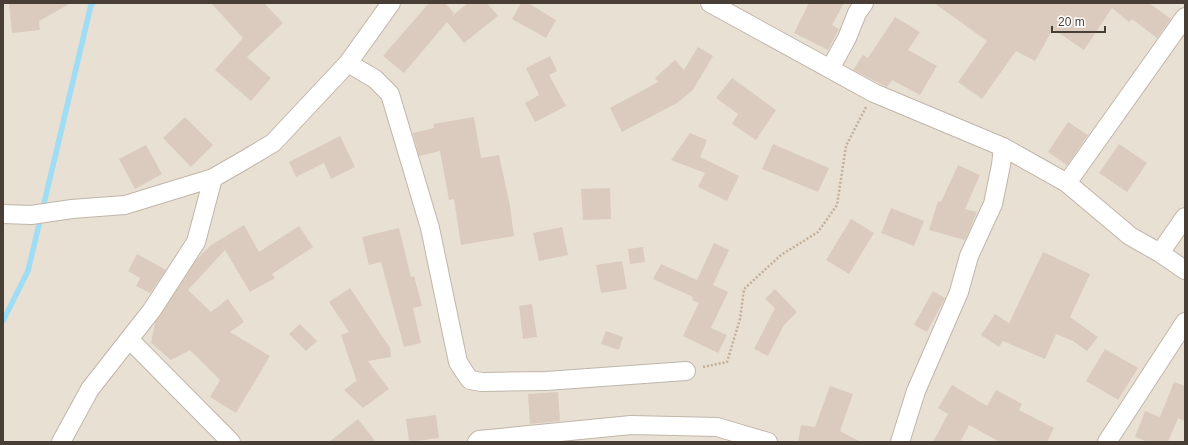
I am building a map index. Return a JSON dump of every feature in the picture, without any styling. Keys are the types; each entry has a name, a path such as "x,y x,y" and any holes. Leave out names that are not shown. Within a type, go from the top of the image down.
{"street":[{"path":"3,214 31,214 125,205 213,178 273,143 348,63 391,3"},
{"path":"710,3 874,93 1003,147 1067,183 1130,236 1160,253 1185,270"},
{"path":"830,69 847,38 857,13 864,3"},
{"path":"1067,183 1185,18"},
{"path":"348,63 375,79 390,94 430,228 458,362 470,380 482,382 546,381 686,371"},
{"path":"900,442 916,392 959,292 969,256 993,204 1002,166 1003,147"},
{"path":"61,442 90,389 130,340 152,310 196,242 213,178"},
{"path":"1160,253 1185,217"},
{"path":"1107,442 1185,322"},
{"path":"130,340 231,442"},
{"path":"477,442 480,440 631,425 717,427 768,442"}],"path":[{"path":"686,371 728,362 740,318 744,289 781,255 818,232 837,205 846,146 874,93"}],"shaded area":[{"path":"3,3 1185,3 1185,442 3,442"}],"building":[{"path":"9,3 71,3 39,21 40,30 12,33"},
{"path":"211,3 264,3 283,23 247,57 271,78 251,101 215,70 243,38"},
{"path":"429,3 445,3 454,13 452,16 468,3 487,3 498,16 464,43 447,22 404,73 383,56"},
{"path":"521,3 528,3 556,20 546,38 512,19"},
{"path":"809,3 844,3 832,25 839,29 828,50 794,33"},
{"path":"934,3 1149,3 1171,19 1157,38 1132,19 1129,22 1112,8 1084,50 1053,29 1035,61 1016,51 982,99 958,82 987,41"},
{"path":"895,17 920,32 908,50 937,66 920,95 892,80 887,87 853,70 863,55 868,58"},
{"path":"698,47 713,56 693,90 677,103 622,132 610,108 658,82 655,78 675,60 684,70"},
{"path":"550,56 557,71 549,75 566,106 535,122 525,103 539,95 526,68"},
{"path":"732,78 776,110 756,140 732,124 738,114 716,98"},
{"path":"185,117 213,145 191,167 163,138"},
{"path":"474,117 481,158 499,155 510,206 514,236 461,245 454,199 449,200 440,151 419,156 413,133 434,128 433,124"},
{"path":"1068,122 1088,135 1067,165 1048,152"},
{"path":"690,133 707,140 700,157 739,176 727,201 698,187 705,173 671,160"},
{"path":"340,136 355,167 331,179 324,163 296,177 289,162"},
{"path":"773,144 829,168 818,192 762,169"},
{"path":"1119,144 1147,163 1127,192 1099,173"},
{"path":"146,145 162,174 135,189 119,159"},
{"path":"958,165 980,175 965,209 977,212 965,240 929,230 938,201 941,202"},
{"path":"610,188 611,219 583,220 581,189"},
{"path":"891,208 924,221 914,246 881,233"},
{"path":"851,219 874,233 849,274 826,260"},
{"path":"244,225 259,252 299,226 313,247 272,274 275,278 250,292 225,250 188,290 211,312 228,299 244,322 230,332 270,356 236,413 210,397 220,380 190,350 171,360 151,343 155,323 197,259 211,245"},
{"path":"562,227 568,255 539,261 533,233"},
{"path":"399,228 411,277 414,276 422,306 413,308 421,343 404,347 381,262 369,265 362,237"},
{"path":"714,243 729,250 713,285 728,292 711,328 727,335 718,353 683,336 699,303 692,300 693,297 653,279 661,264 697,280"},
{"path":"643,247 645,262 630,264 628,249"},
{"path":"1043,252 1090,274 1070,317 1098,337 1087,351 1073,341 1056,334 1045,359 1003,341 999,347 981,335 995,314 1009,323"},
{"path":"137,254 166,270 150,293 136,286 140,278 128,271"},
{"path":"622,261 627,289 601,293 596,265"},
{"path":"350,288 390,348 391,357 368,361 389,389 363,408 344,390 356,381 357,382 341,335 349,332 329,302"},
{"path":"775,289 797,312 784,325 768,356 754,349 775,308 765,299"},
{"path":"933,291 945,298 927,332 914,325"},
{"path":"532,304 537,337 523,339 519,306"},
{"path":"300,324 317,341 306,351 289,334"},
{"path":"606,331 623,337 619,350 601,344"},
{"path":"1105,349 1138,368 1118,400 1086,381"},
{"path":"1174,382 1185,386 1185,421 1178,418 1168,442 1148,442 1135,437 1145,411 1160,417"},
{"path":"952,385 987,406 996,390 1022,404 1019,410 1054,428 1047,442 1000,442 969,425 960,442 933,442 948,414 938,408"},
{"path":"830,386 853,394 840,431 861,442 798,442 801,425 815,427"},
{"path":"558,392 560,421 530,424 528,394"},
{"path":"436,415 439,438 409,442 406,419"},
{"path":"358,419 376,442 329,442"}],"waterway":[{"path":"3,321 28,271 91,5 93,3"}]}
